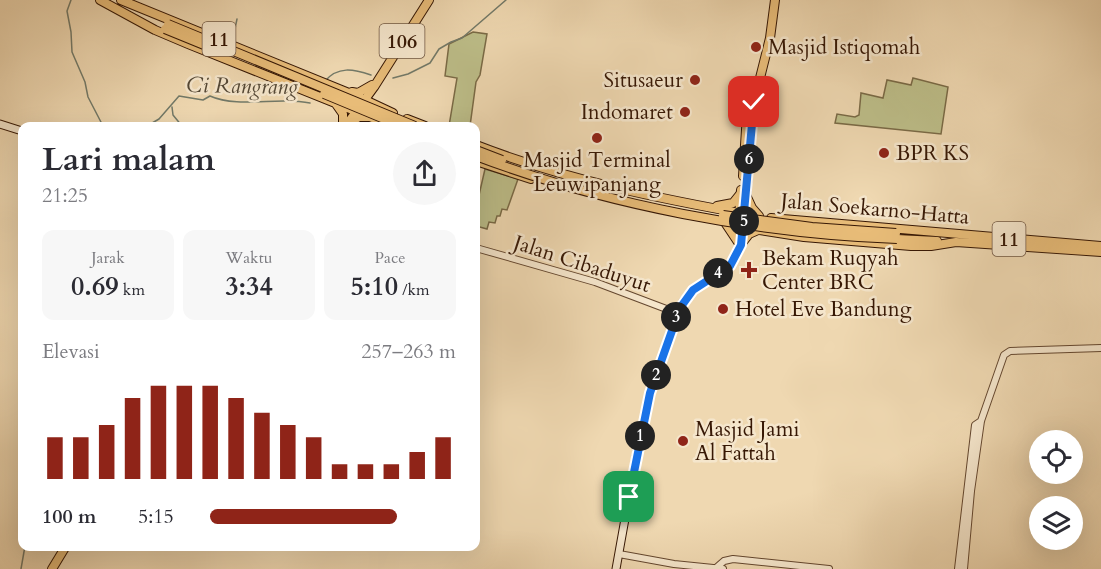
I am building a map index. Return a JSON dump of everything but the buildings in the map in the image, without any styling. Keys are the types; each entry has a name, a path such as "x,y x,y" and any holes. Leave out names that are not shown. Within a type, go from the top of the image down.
{"main road":[{"name":"11","path":"100,0 160,32 382,122"},
{"name":"11","path":"107,0 138,16 412,122"},
{"name":"11","path":"121,0 166,27 392,122"},
{"name":"106","path":"346,122 374,85 429,0"},
{"path":"616,569 634,464 650,393 677,313 690,292 728,268 737,253 740,242 748,107 766,39 773,0"},
{"name":"11","path":"133,6 176,21 413,122"},
{"path":"298,89 305,88 308,83 307,77 303,75"},
{"path":"342,90 358,93 374,85 375,100 379,107"},
{"path":"335,103 343,114 344,122"},
{"path":"350,122 359,117 372,118"},
{"path":"0,124 18,130"},
{"name":"11","path":"480,149 555,177 677,208 770,222 896,236"},
{"name":"Jalan Soekarno-Hatta","path":"480,149 565,175 669,200 761,217 954,239 1101,246"},
{"name":"11","path":"480,157 603,195 746,225 811,234 954,239"},
{"name":"Jalan Soekarno-Hatta","path":"480,162 512,174 666,213 800,237 918,246 954,239 1064,246 1101,252"},
{"path":"704,207 730,204 743,194"},
{"path":"743,194 761,217"},
{"path":"666,213 671,212 674,207 672,201 669,200"},
{"path":"800,237 795,229 801,221"},
{"path":"726,224 740,242"},
{"path":"740,242 749,234 759,230"},
{"path":"52,569 63,551"}],"street":[{"name":"Jalan Cibaduyut","path":"480,249 595,282 677,313"},
{"path":"964,569 975,425 981,421 1006,352 1101,348"},
{"path":"958,569 969,490"},
{"path":"620,554 674,564 719,568 724,561 733,559 829,569"}],"green space":[{"path":"473,32 487,34 480,75 476,82 471,122 450,122 457,78 445,76 449,44"},
{"path":"913,78 948,87 941,134 835,123 837,114 855,117 859,115 861,93 883,98 887,80 911,85"},
{"path":"485,169 518,179 507,210 502,209 495,223 489,222 487,229 480,227 480,191"}],"waterway":[{"path":"71,0 67,11 72,52 85,82 88,97 101,122"},
{"name":"Ci Rangrang","path":"393,78 408,74 430,63 439,49 462,38 506,0"},
{"path":"232,43 237,19"},
{"name":"Ci Rangrang","path":"325,81 335,73 346,70 371,75"},
{"name":"Ci Rangrang","path":"154,122 179,96 203,100 210,96 234,102 298,101 310,103"},
{"path":"172,107 173,115 179,122"},
{"name":"Ci Rangrang","path":"21,569 24,551"}],"place":[{"name":"Masjid Istiqomah","path":"756,47"},
{"name":"Situsaeur","path":"695,80"},
{"name":"Indomaret","path":"685,112"},
{"name":"Masjid Terminal Leuwipanjang","path":"597,138"},
{"name":"BPR KS","path":"884,153"},
{"name":"Bekam Ruqyah Center BRC","path":"749,270"},
{"name":"Hotel Eve Bandung","path":"723,309"},
{"name":"Masjid Jami Al Fattah","path":"683,441"}],"route":[{"path":"629,497 650,393 680,308 693,290 730,266 741,245 754,102"}]}
